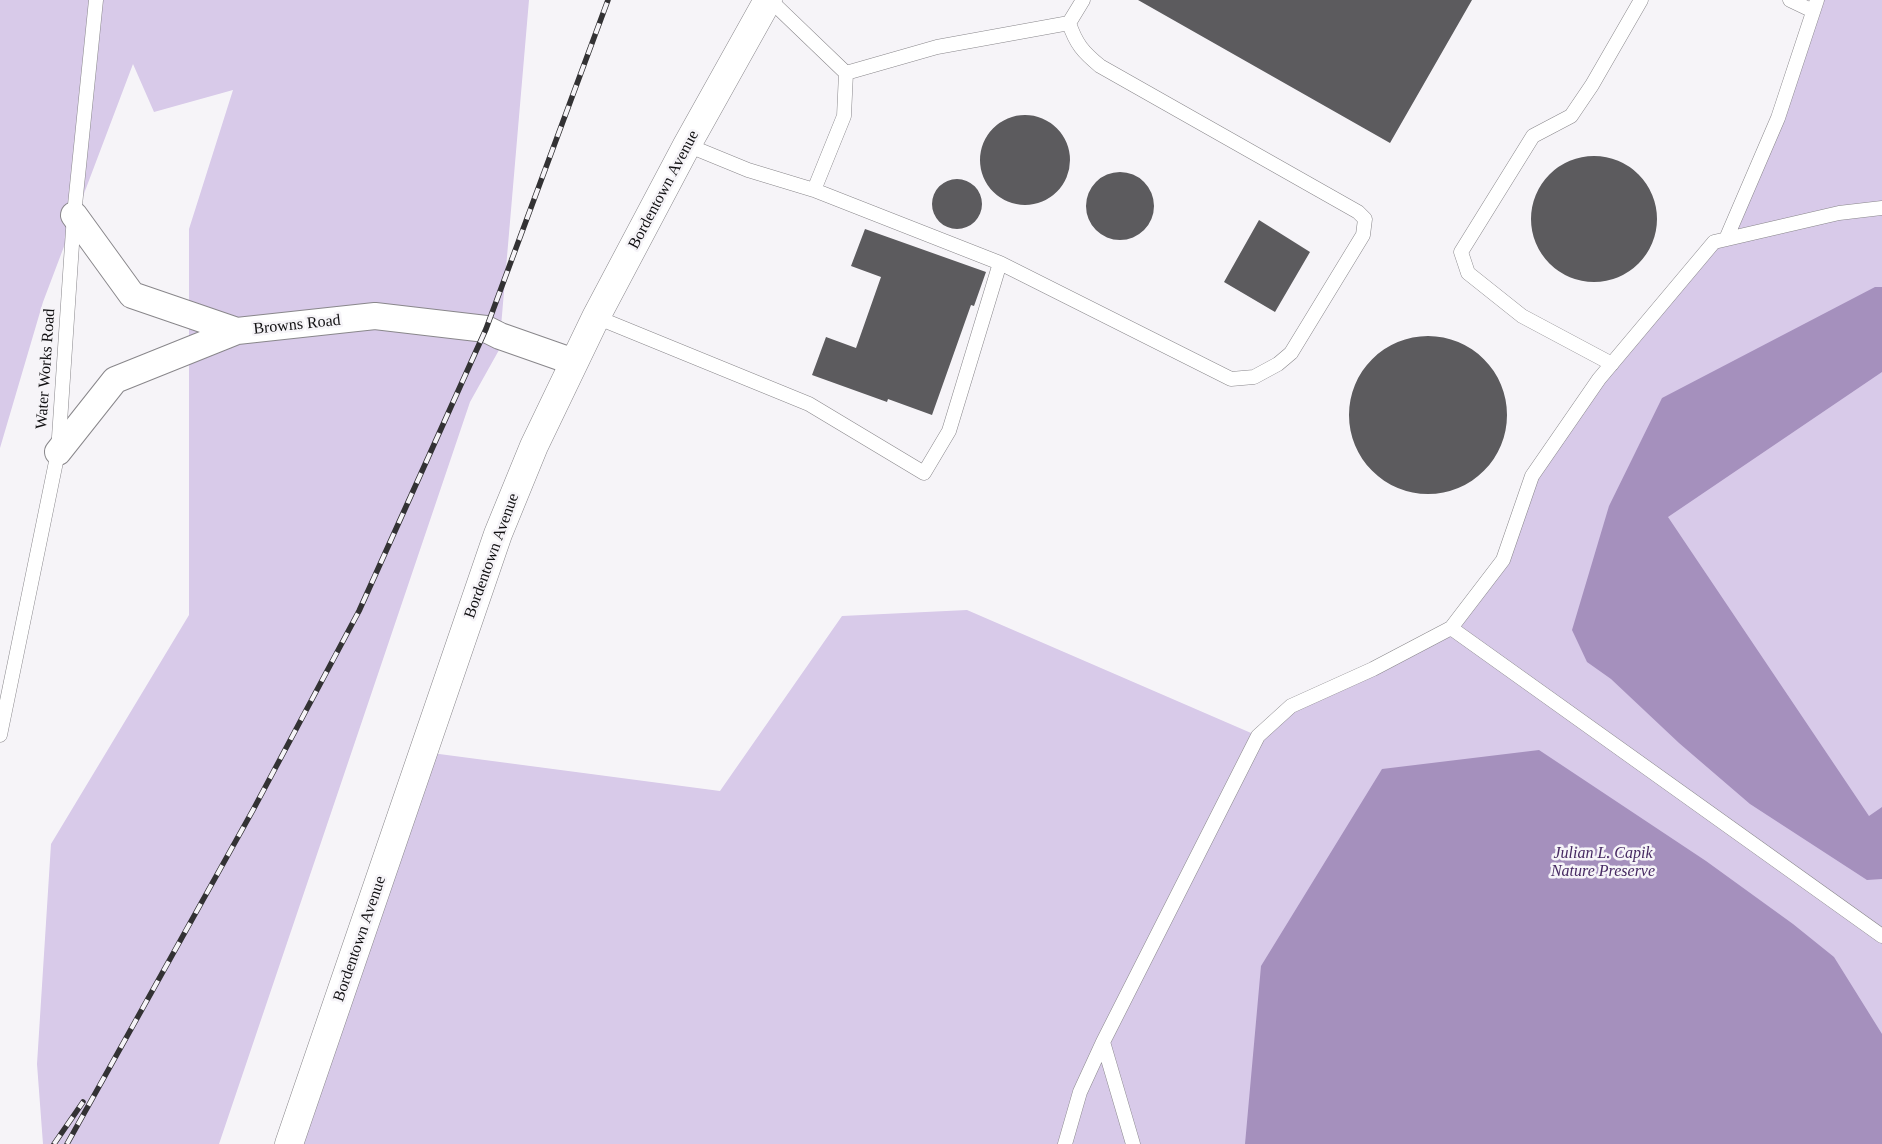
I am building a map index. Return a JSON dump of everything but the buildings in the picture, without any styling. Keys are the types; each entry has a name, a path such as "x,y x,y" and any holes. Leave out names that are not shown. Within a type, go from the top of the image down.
{"main road":[{"name":"Bordentown Avenue","path":"289,1144 498,534 534,446 596,317 687,145 769,0"}],"street":[{"path":"74,215 132,294 237,331"},
{"name":"Browns Road","path":"58,452 115,380 237,331 375,316 486,329 574,362"}],"lane":[{"name":"Water Works Road","path":"0,735 58,452 74,215 96,0"},
{"path":"769,0 846,73 844,116 814,190"},
{"path":"687,145 748,170 814,190 1000,263 1230,379 1254,376 1278,364 1292,353 1362,235 1365,220 1358,212 1100,66 1084,52 1074,39 1069,23 1082,0"},
{"path":"1612,364 1522,316 1468,273 1461,252 1533,136 1571,116 1592,85 1641,0"},
{"path":"1726,239 1778,118 1815,6 1790,0"},
{"path":"846,73 938,46 1069,23"},
{"path":"1065,1144 1080,1092 1103,1042 1258,736 1290,706 1373,669 1451,628 1503,560 1532,476 1612,364 1714,242 1839,213 1882,208"},
{"path":"596,317 809,404 924,473 949,432 1000,263"},
{"path":"1451,628 1882,936"},
{"path":"1103,1042 1133,1144"}],"green space":[{"path":"0,0 529,0 499,350 470,402 219,1144 43,1144 37,1064 51,844 189,615 189,229 233,90 154,112 133,64 43,302 0,448"},
{"name":"Julian L. Capik Nature Preserve","path":"1817,0 1882,0 1882,1144 289,1144 424,752 720,791 842,616 967,610 1258,736 1291,706 1451,628 1503,560 1532,476 1599,379 1726,239"}],"shaded area":[{"path":"1875,287 1882,287 1882,372 1668,517 1869,816 1882,807 1882,879 1867,880 1750,804 1679,743 1611,679 1587,662 1572,630 1609,506 1662,398"},
{"path":"1539,750 1706,861 1793,924 1834,957 1882,1034 1882,1144 1245,1144 1261,966 1382,769"}],"railway":[{"path":"67,1144 253,810 359,611 486,329 608,0"},
{"path":"54,1144 83,1102"}]}
